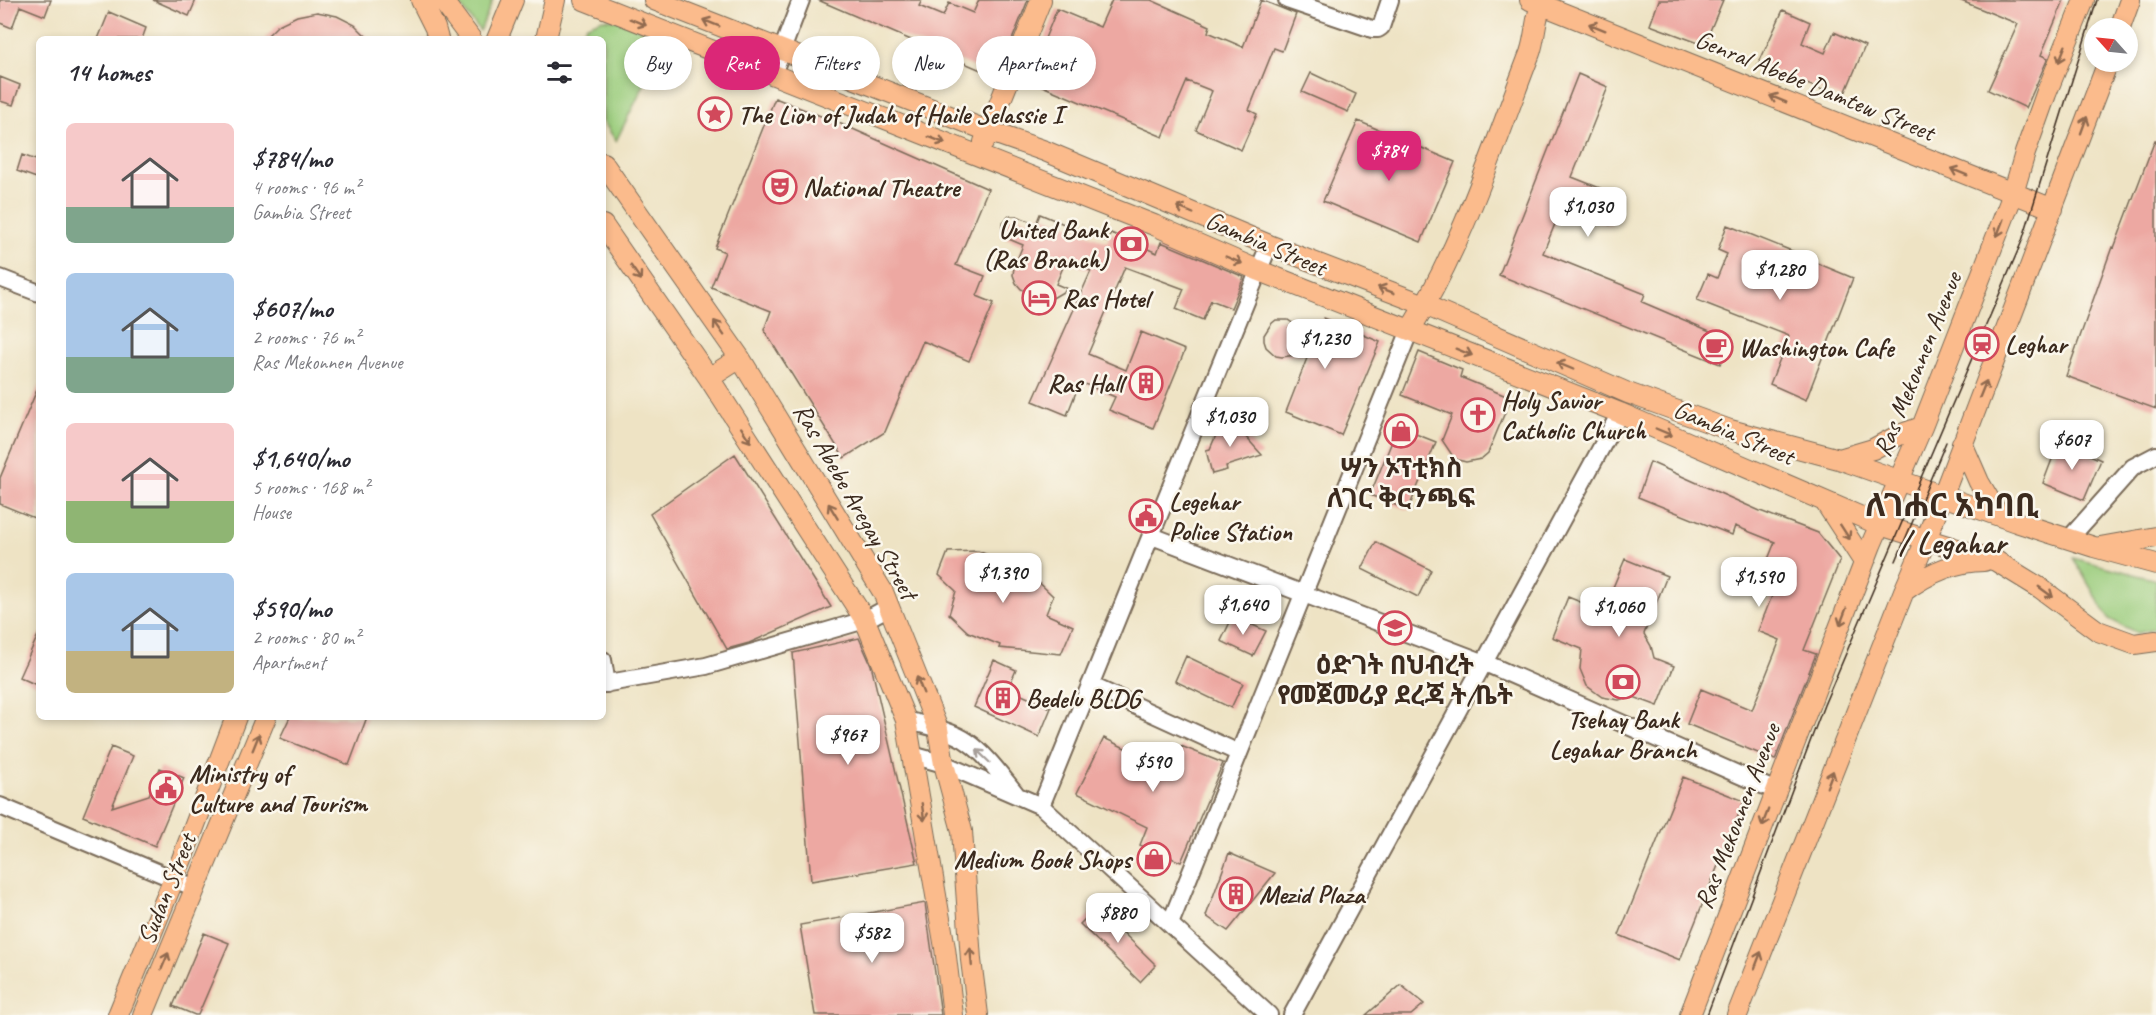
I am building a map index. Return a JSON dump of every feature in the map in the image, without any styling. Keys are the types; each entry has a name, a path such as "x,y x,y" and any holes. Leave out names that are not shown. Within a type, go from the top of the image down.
{"main road":[{"path":"422,0 437,36"},
{"path":"442,0 469,36"},
{"path":"498,36 513,0"},
{"path":"547,36 555,0"},
{"name":"Gambia Street","path":"584,0 704,47"},
{"name":"Gambia Street","path":"654,0 988,131 1045,151 1269,245 1425,305 1628,393 1730,430 1839,459 2094,548 2156,564"},
{"path":"979,157 1041,0"},
{"name":"Ras Mekonnen Avenue","path":"1690,1015 1864,562 1922,427 2013,194 2025,153 2084,0"},
{"path":"2124,18 2130,0"},
{"path":"1410,330 1442,273 1476,194 1534,41 1538,2"},
{"name":"Genral Abebe Damtew Street","path":"1538,2 1566,6 2013,194 2053,208"},
{"path":"1534,41 1566,6"},
{"path":"1737,1015 1926,540 2104,72"},
{"name":"Gambia Street","path":"780,77 1154,225 1260,271 1620,413 1880,525 1996,561 2040,588 2098,631 2133,644 2156,641"},
{"name":"Ras Abebe Aregay Street","path":"606,167 740,358 889,607 938,729 944,764 962,831 971,960 978,1015"},
{"name":"Ras Abebe Aregay Street","path":"606,229 710,378 865,620 906,720 945,948 953,1015"},
{"path":"710,378 740,358"},
{"path":"1839,459 1874,449 1899,435 1922,427"},
{"path":"1962,443 1979,482 1999,516"},
{"path":"1825,502 1864,562"},
{"path":"2094,548 2156,537"},
{"path":"1904,591 1924,577 1971,561 1996,561"},
{"name":"Sudan Street","path":"118,1015 235,720"},
{"name":"Sudan Street","path":"143,1015 265,720"}],"street":[{"path":"780,56 801,0"},
{"path":"1287,0 1372,29 1381,27 1390,0"},
{"path":"1041,806 1269,245"},
{"path":"0,278 36,292"},
{"path":"1170,924 1410,330"},
{"path":"1292,1015 1620,413"},
{"path":"2069,539 2133,467 2156,455"},
{"path":"1152,536 1485,663 1776,791"},
{"path":"606,684 706,666 865,620 889,607"},
{"path":"1090,686 1239,753"},
{"path":"906,720 938,729 968,742 1019,797"},
{"path":"912,754 944,764 1041,806 1269,1015"},
{"path":"0,806 195,888"}],"green space":[{"path":"456,0 493,0 480,31"},
{"path":"603,19 622,20 656,36 624,36 624,90 642,90 616,141 606,126 606,36 579,36 587,25"},
{"path":"2073,558 2156,580 2156,629 2137,633 2109,619"}],"building":[{"path":"0,0 51,0 45,16 20,6 12,28 0,23"},
{"path":"153,0 196,0 189,16"},
{"path":"818,0 922,0 919,6 943,16 949,3 973,13 979,0 1028,0 1014,36 976,36 976,68 964,63 964,36 902,36"},
{"path":"1112,0 1151,0 1210,26 1208,32 1243,47 1261,0 1296,14 1282,51 1274,48 1249,110 1257,114 1241,150 1196,130 1212,91 1187,81 1163,137 1052,90 1096,90 1096,36 1046,36 1057,9 1100,27"},
{"path":"1659,0 1723,0 1704,45 1650,25"},
{"path":"1959,0 2064,0 2041,55 2048,58 2026,108 1988,90 2018,24"},
{"path":"1783,10 1810,22 1802,43 1825,53 1834,32 1865,46 1843,98 1758,65"},
{"path":"109,12 146,28 143,36 99,36"},
{"path":"317,12 337,16 355,25 366,36 267,36 278,25 297,16"},
{"path":"1311,73 1356,94 1348,112 1302,92"},
{"path":"1578,74 1608,87 1572,177 1620,196 1610,225 1562,207 1543,253 1645,294 1642,302 1731,340 1720,364 1499,275"},
{"path":"0,77 20,85 13,105 0,101"},
{"name":"National Theatre","path":"775,98 846,126 988,189 956,265 985,276 977,296 994,303 969,361 923,341 885,432 844,458 764,330 771,311 711,287 725,252 715,248"},
{"path":"1358,121 1455,162 1421,242 1323,201"},
{"path":"2155,140 2156,409 2066,376 2112,247 2114,248"},
{"path":"22,155 36,160 36,178 17,171"},
{"path":"1040,214 1107,242 1111,233 1157,253 1161,242 1244,277 1231,308 1211,300 1203,320 1176,309 1184,289 1125,267 1088,354 1126,370 1141,332 1185,350 1153,428 1109,410 1115,397 1080,382 1067,415 1033,401 1091,271 1066,260 1056,284 1068,289 1051,299 1042,300 1021,289 1013,275 1023,245 1006,238 1002,231 1002,223 1009,216 1017,216 1036,224"},
{"path":"1727,225 1853,278 1806,400 1770,384 1789,336 1697,300 1708,274 1717,278 1727,254 1718,250"},
{"path":"1324,318 1380,342 1341,435 1286,412 1309,353 1276,356 1266,347 1264,341 1264,335 1271,324 1276,320 1288,320 1298,327 1310,350"},
{"path":"1419,352 1462,370 1460,377 1511,398 1488,453 1481,459 1466,462 1458,460 1442,440 1452,415 1402,395"},
{"path":"36,392 36,519 0,504 0,478"},
{"path":"1222,421 1244,430 1244,435 1262,455 1226,466 1227,470 1212,474 1206,450 1210,449"},
{"path":"1398,427 1436,442 1408,510 1370,495"},
{"path":"2059,441 2101,460 2084,500 2043,483"},
{"path":"735,454 831,607 749,643 727,649 650,514"},
{"path":"1650,462 1760,511 1818,533 1840,560 1804,650 1816,654 1775,760 1687,724 1701,689 1752,710 1780,640 1758,631 1776,586 1760,579 1775,542 1735,526 1732,535 1638,497"},
{"path":"1376,542 1431,570 1418,597 1362,569"},
{"path":"978,551 1027,571 1053,596 1046,614 1073,626 1061,654 999,648 1000,645 968,632 949,614 956,591 939,575 948,552"},
{"path":"1625,559 1667,576 1644,634 1651,646 1654,658 1674,666 1658,706 1631,696 1619,700 1602,697 1587,686 1580,669 1582,649 1552,637 1568,597 1603,611"},
{"path":"1233,616 1266,631 1253,656 1221,641"},
{"path":"859,638 871,665 917,863 811,881 793,653"},
{"path":"36,640 36,685 19,677"},
{"path":"1186,656 1243,683 1231,708 1175,681"},
{"name":"Bedelu BLDG","path":"994,660 1016,670 1008,689 1051,708 1039,737 974,707"},
{"path":"289,720 366,720 349,765 280,738"},
{"path":"1104,738 1171,770 1181,746 1223,763 1181,862 1140,845 1147,827 1077,793"},
{"name":"Ministry of Culture and Tourism","path":"111,747 133,756 112,807 149,795 160,768 184,778 155,846 83,816"},
{"path":"1683,777 1744,801 1680,960 1619,935"},
{"name":"Mezid Plaza","path":"1229,853 1275,873 1228,931 1206,916"},
{"path":"925,903 941,1015 815,1015 800,925"},
{"path":"1097,907 1156,965 1140,982 1080,924"},
{"path":"204,933 229,943 198,1015 195,1015 173,1006"},
{"path":"1401,985 1424,1004 1411,1015 1366,1015"}],"tram line":[{"path":"1707,1015 1824,705 2022,241 2097,0"},
{"path":"1896,561 1946,442"}],"place":[{"name":"The Lion of Judah of Haile Selassie I","path":"715,114"},
{"name":"National Theatre","path":"780,187"},
{"name":"United Bank (Ras Branch)","path":"1131,244"},
{"name":"Ras Hotel","path":"1039,298"},
{"name":"Leghar","path":"1982,344"},
{"name":"Washington Cafe","path":"1716,347"},
{"name":"Ras Hall","path":"1146,383"},
{"name":"Holy Savior Catholic Church","path":"1478,415"},
{"name":"ሣን ኦፕቲክስ ለገር ቅርንጫፍ","path":"1401,431"},
{"name":"Legehar Police Station","path":"1146,516"},
{"name":"ዕድገት በህብረት የመጀመሪያ ደረጃ ት/ቤት","path":"1395,628"},
{"name":"Tsehay Bank Legahar Branch","path":"1623,682"},
{"name":"Bedelu BLDG","path":"1003,698"},
{"name":"Ministry of Culture and Tourism","path":"166,788"},
{"name":"Medium Book Shops","path":"1154,859"},
{"name":"Mezid Plaza","path":"1236,894"}],"district":[{"name":"ለገሐር አካባቢ / Legahar","path":"1952,524"}]}
